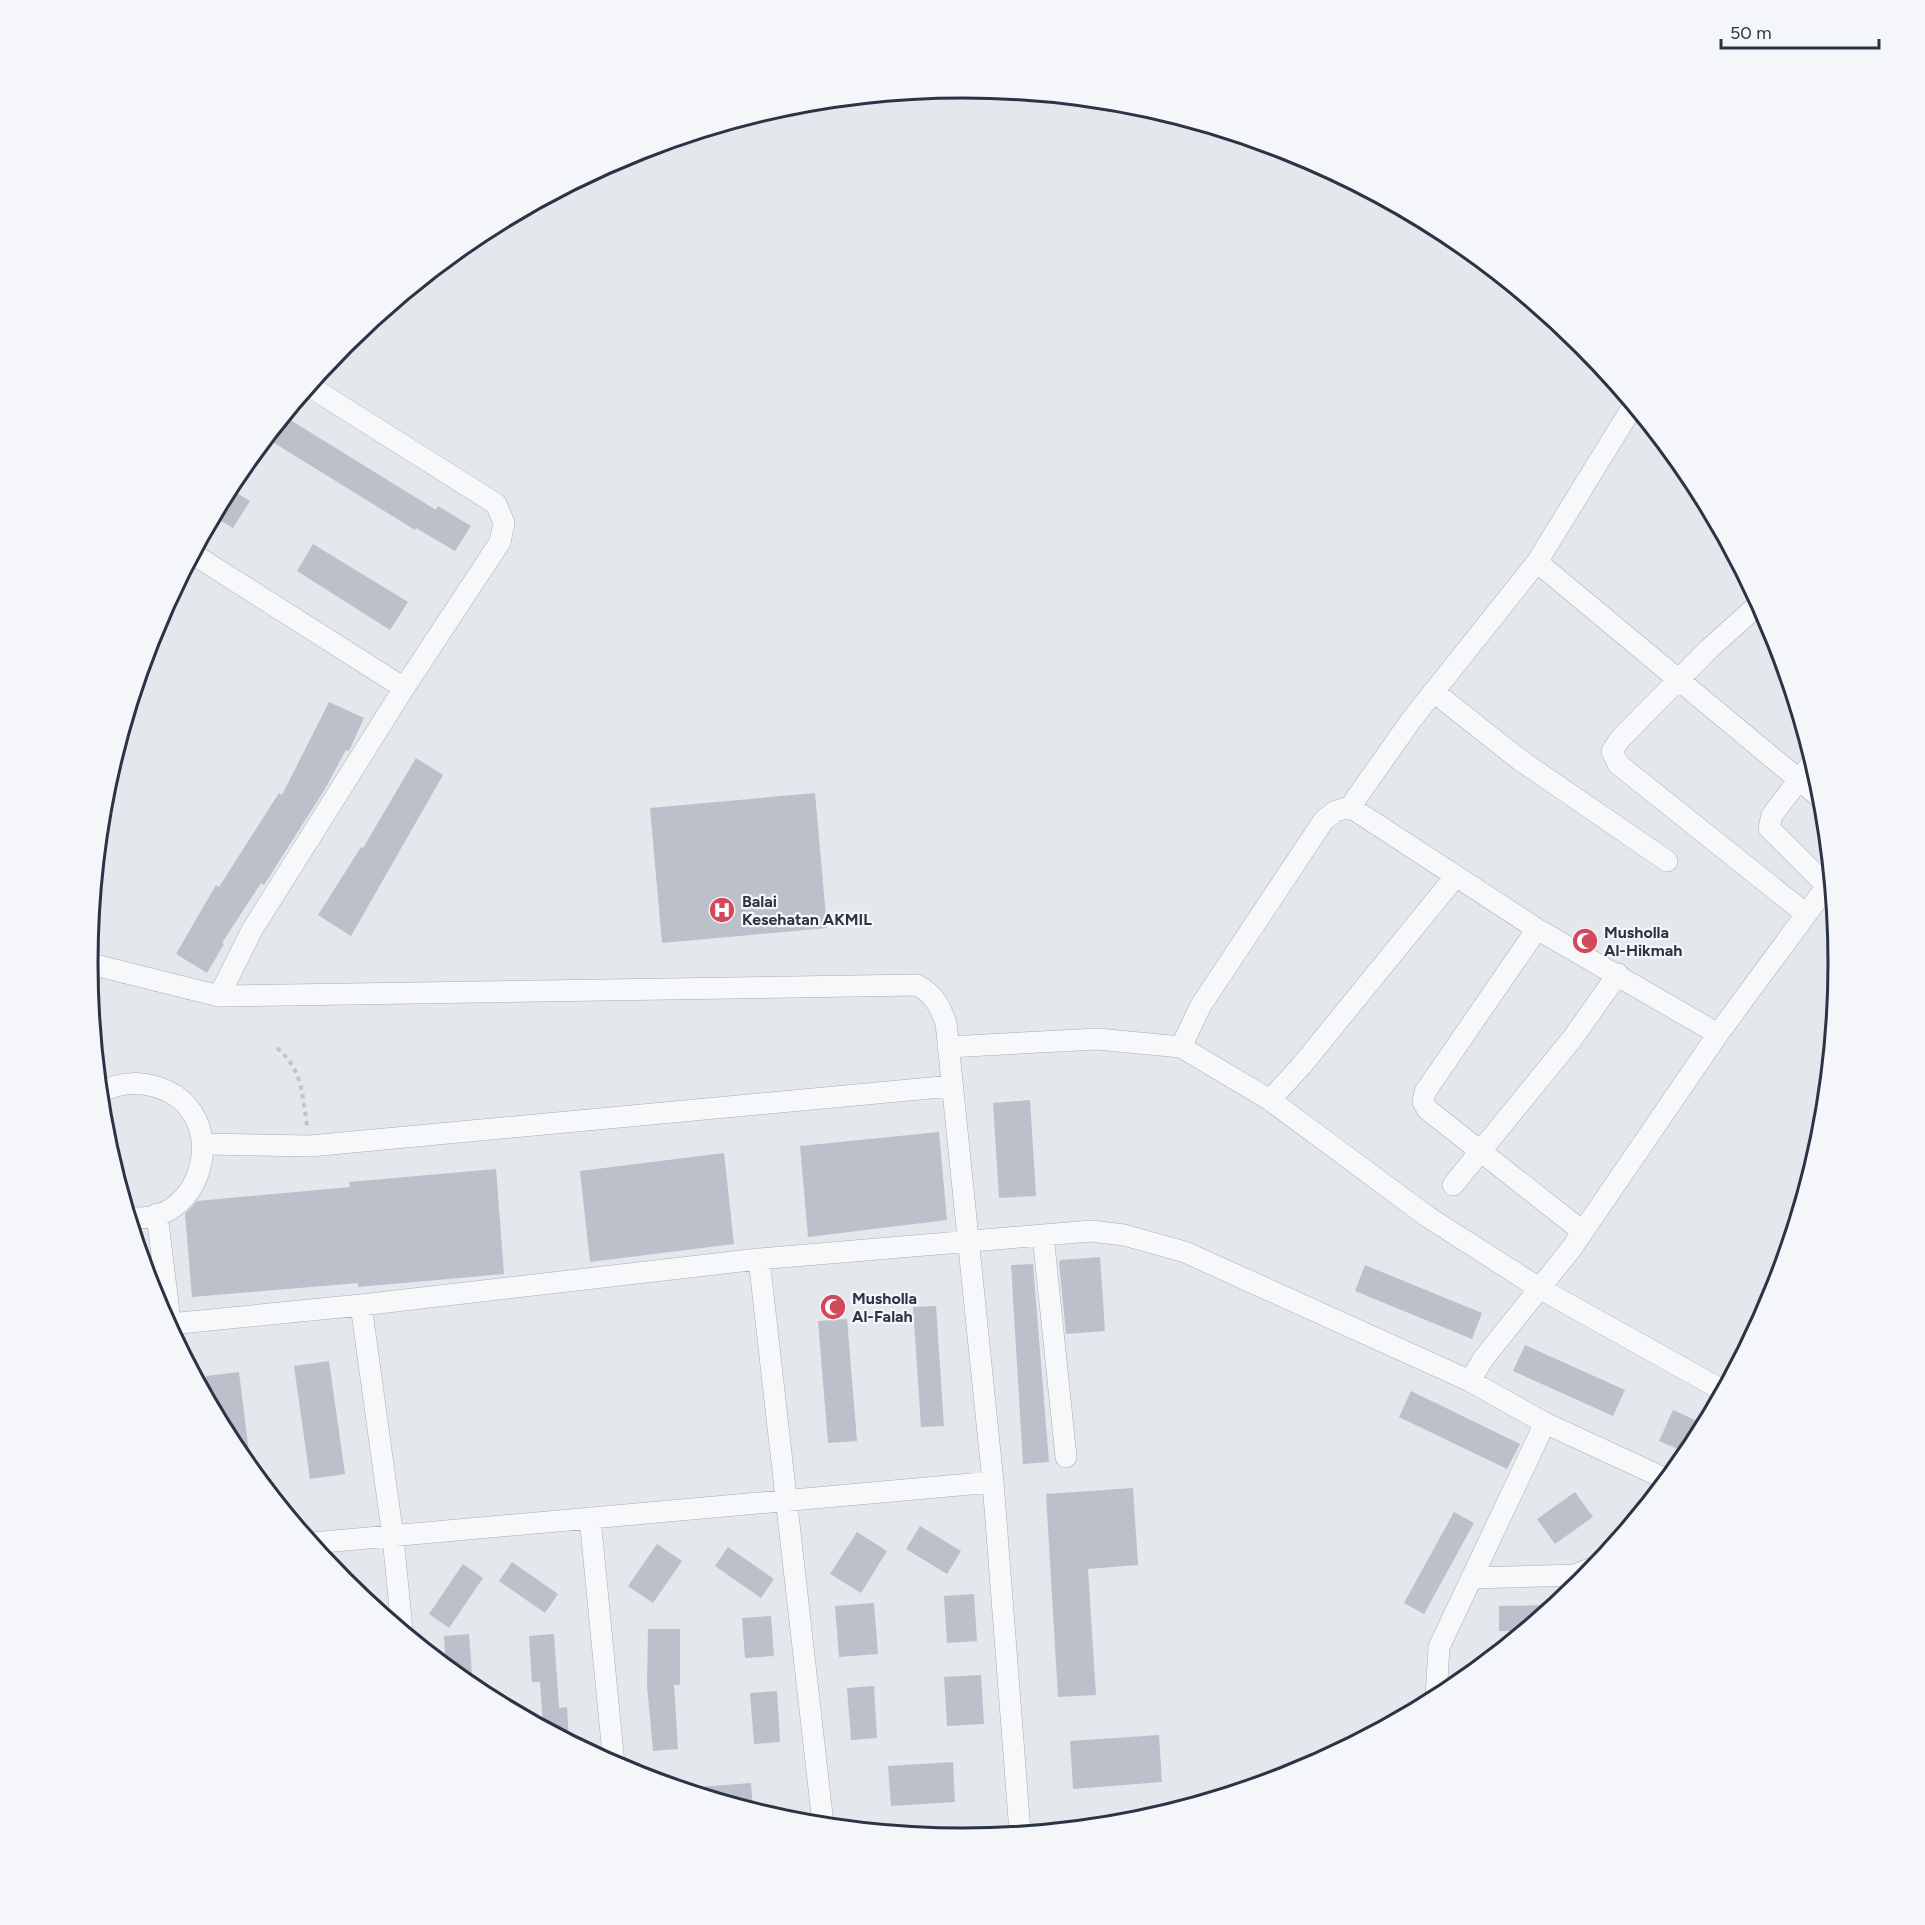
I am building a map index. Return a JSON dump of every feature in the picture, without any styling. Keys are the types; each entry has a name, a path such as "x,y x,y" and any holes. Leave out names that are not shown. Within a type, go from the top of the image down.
{"street":[{"path":"219,996 252,930 404,688 500,543 504,523 496,504 314,389"},
{"path":"1184,1039 1201,1005 1324,820 1336,811 1350,807 1434,692 1537,561 1629,412"},
{"path":"199,558 404,688"},
{"path":"1537,561 1680,679 1805,771"},
{"path":"1752,610 1620,739 1612,751 1618,764 1806,914"},
{"path":"1434,692 1521,760 1666,861"},
{"path":"1806,771 1772,815 1769,828 1823,878"},
{"path":"1350,807 1537,929 1718,1034"},
{"path":"1270,1101 1455,877"},
{"path":"1470,1381 1483,1359 1571,1249 1718,1034 1824,890"},
{"path":"1537,929 1424,1096 1428,1110 1582,1231"},
{"path":"98,966 219,996 917,985 928,990 943,1017 948,1047 993,1482 1020,1826"},
{"path":"1453,1185 1572,1039 1618,974"},
{"path":"948,1047 1184,1039 1428,1217 1544,1282 1716,1387"},
{"path":"107,1089 116,1085 140,1082 171,1091 190,1107 204,1144 200,1172 191,1190 175,1205 157,1214 136,1216"},
{"path":"204,1144 310,1146 952,1086"},
{"path":"157,1214 167,1303"},
{"path":"178,1326 759,1258 1091,1231 1124,1234 1185,1252 1470,1381 1545,1423 1659,1476"},
{"path":"1043,1235 1066,1457"},
{"path":"759,1258 822,1816"},
{"path":"361,1305 393,1537 401,1620"},
{"path":"1437,1686 1439,1647 1545,1423"},
{"path":"321,1542 993,1482"},
{"path":"590,1518 613,1754"},
{"path":"1473,1578 1573,1575"}],"path":[{"path":"277,1048 291,1060 300,1081 310,1146"}],"building":[{"path":"290,419 436,510 438,506 471,526 455,551 416,528 415,530 272,442"},
{"path":"236,493 250,501 233,528 219,520"},
{"path":"313,544 408,602 390,630 297,571"},
{"path":"329,702 364,718 349,751 346,750 325,789 264,885 261,883 222,943 224,944 207,973 176,954 216,885 219,887 279,793 282,795"},
{"path":"416,758 443,775 351,936 318,915 361,847 363,848"},
{"path":"815,793 827,928 662,943 650,808"},
{"path":"1030,1100 1036,1196 999,1198 993,1103"},
{"path":"939,1132 947,1220 808,1237 800,1146"},
{"path":"724,1153 734,1244 590,1262 580,1171"},
{"path":"496,1169 504,1274 358,1287 358,1283 192,1297 185,1214 197,1201 350,1187 349,1182"},
{"path":"1100,1257 1105,1331 1066,1334 1059,1262"},
{"path":"1033,1264 1049,1462 1023,1464 1011,1265"},
{"path":"1365,1265 1482,1313 1472,1339 1355,1291"},
{"path":"936,1306 944,1426 921,1427 913,1307"},
{"path":"847,1319 857,1441 828,1443 818,1321"},
{"path":"1525,1345 1625,1390 1613,1416 1513,1371"},
{"path":"329,1361 345,1474 310,1479 294,1366"},
{"path":"239,1372 249,1451 213,1395 206,1376"},
{"path":"1411,1391 1520,1444 1507,1469 1399,1417"},
{"path":"1673,1410 1696,1420 1678,1449 1659,1441"},
{"path":"1133,1488 1138,1565 1088,1569 1096,1695 1058,1697 1046,1494"},
{"path":"1575,1492 1593,1517 1555,1544 1537,1519"},
{"path":"1454,1512 1474,1523 1424,1614 1404,1603"},
{"path":"920,1526 961,1551 947,1574 906,1549"},
{"path":"857,1532 887,1551 861,1593 830,1574"},
{"path":"657,1544 682,1561 653,1603 628,1586"},
{"path":"728,1547 774,1579 761,1598 715,1566"},
{"path":"512,1562 558,1594 545,1613 499,1581"},
{"path":"463,1564 483,1578 449,1628 429,1614"},
{"path":"974,1594 977,1641 947,1643 944,1596"},
{"path":"874,1603 878,1654 839,1657 835,1606"},
{"path":"1541,1605 1511,1631 1499,1631 1499,1606"},
{"path":"771,1616 774,1656 745,1658 742,1618"},
{"path":"648,1629 680,1629 680,1685 674,1685 678,1749 653,1751 647,1685"},
{"path":"469,1634 472,1675 445,1656 444,1636"},
{"path":"554,1634 559,1708 567,1707 569,1732 542,1718 540,1682 532,1682 529,1636"},
{"path":"981,1675 984,1724 947,1726 944,1677"},
{"path":"874,1686 877,1738 851,1740 847,1688"},
{"path":"777,1691 780,1742 754,1744 750,1693"},
{"path":"1159,1735 1162,1782 1073,1789 1070,1741"},
{"path":"953,1762 955,1802 891,1806 888,1766"},
{"path":"751,1783 752,1801 739,1798 701,1787"}],"place":[{"name":"Balai Kesehatan AKMIL","path":"722,910"},
{"name":"Musholla Al-Hikmah","path":"1585,941"},
{"name":"Musholla Al-Falah","path":"833,1307"}]}
